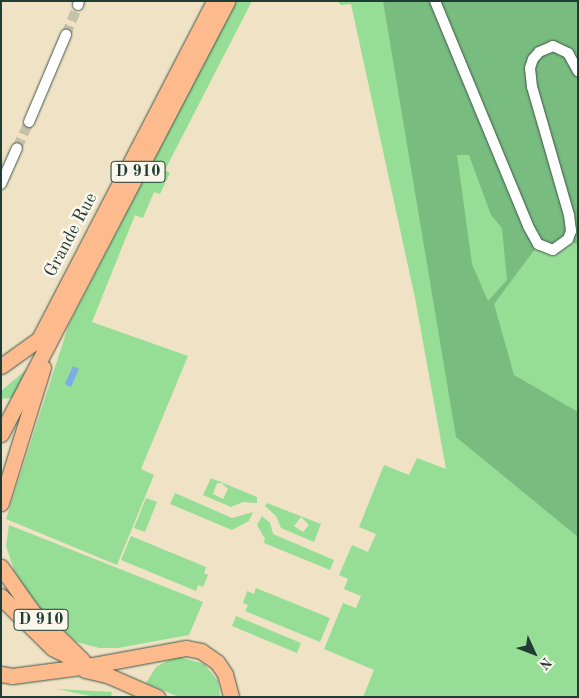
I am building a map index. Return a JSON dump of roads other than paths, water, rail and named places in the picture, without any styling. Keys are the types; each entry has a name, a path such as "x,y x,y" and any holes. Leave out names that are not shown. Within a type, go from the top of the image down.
{"highway":[{"path":"1,597 53,648 82,667"}],"main road":[{"name":"Grande Rue","path":"45,341 214,1"},
{"name":"Grande Rue","path":"1,366 45,341 87,272 227,1"},
{"path":"1,434 45,341"},
{"name":"D 910","path":"1,503 45,341"},
{"name":"D 910","path":"1,566 32,611 82,667"},
{"path":"7,675 157,656 170,650 186,648 208,655 225,674 231,697"},
{"path":"82,667 157,697"}],"street":[{"path":"435,1 528,226 538,244 553,250 568,239 571,231 569,215 532,87 530,68 533,58 539,52 553,46 568,53 578,71"},
{"path":"29,122 66,35"},
{"path":"1,184 17,148"}],"water":[{"path":"73,366 79,369 71,387 65,384"}],"tunnel":[{"path":"66,35 78,5"},
{"path":"17,148 29,122"}]}
